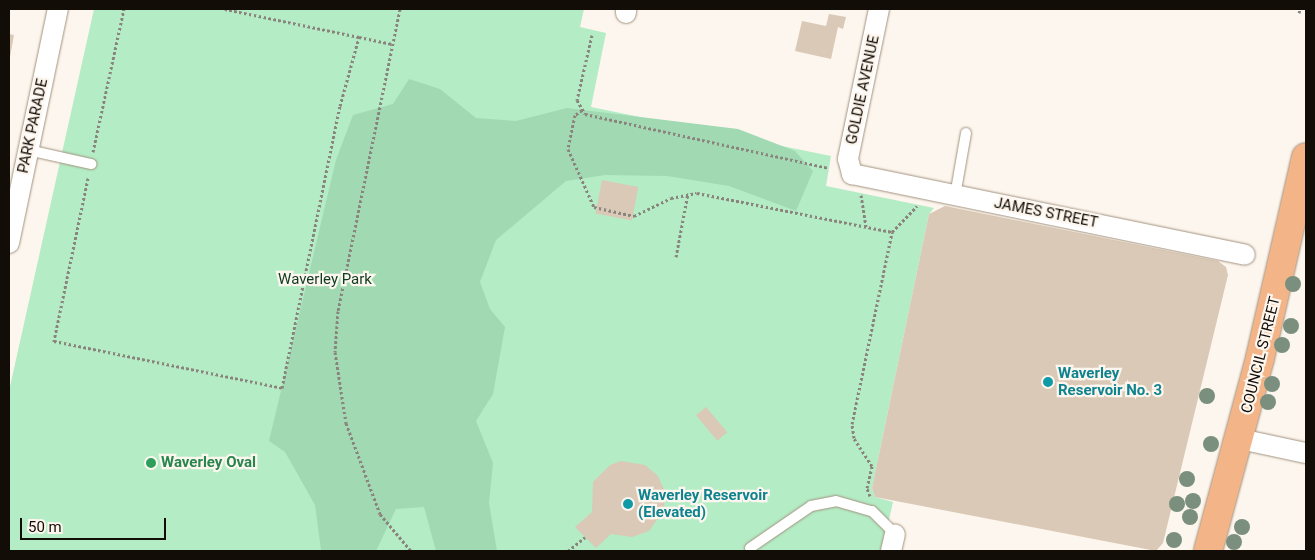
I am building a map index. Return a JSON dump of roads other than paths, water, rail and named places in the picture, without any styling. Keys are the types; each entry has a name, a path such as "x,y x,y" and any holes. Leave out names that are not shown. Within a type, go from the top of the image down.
{"main road":[{"name":"COUNCIL STREET","path":"1208,551 1240,439 1306,157"}],"street":[{"name":"PARK PARADE","path":"9,243 58,9"},
{"name":"GOLDIE AVENUE","path":"838,170 879,9"},
{"name":"JAMES STREET","path":"838,170 931,191 1245,255"},
{"path":"1240,439 1306,453"}],"lane":[{"path":"956,196 966,133"},
{"path":"28,150 91,164"},
{"path":"750,548 823,502 858,506 890,535"}],"place":[{"name":"Waverley Reservoir No. 3","path":"1048,382"},
{"name":"Waverley Oval","path":"151,463"},
{"name":"Waverley Reservoir (Elevated)","path":"628,504"}],"park label":[{"name":"Waverley Park","path":"325,280"}]}
